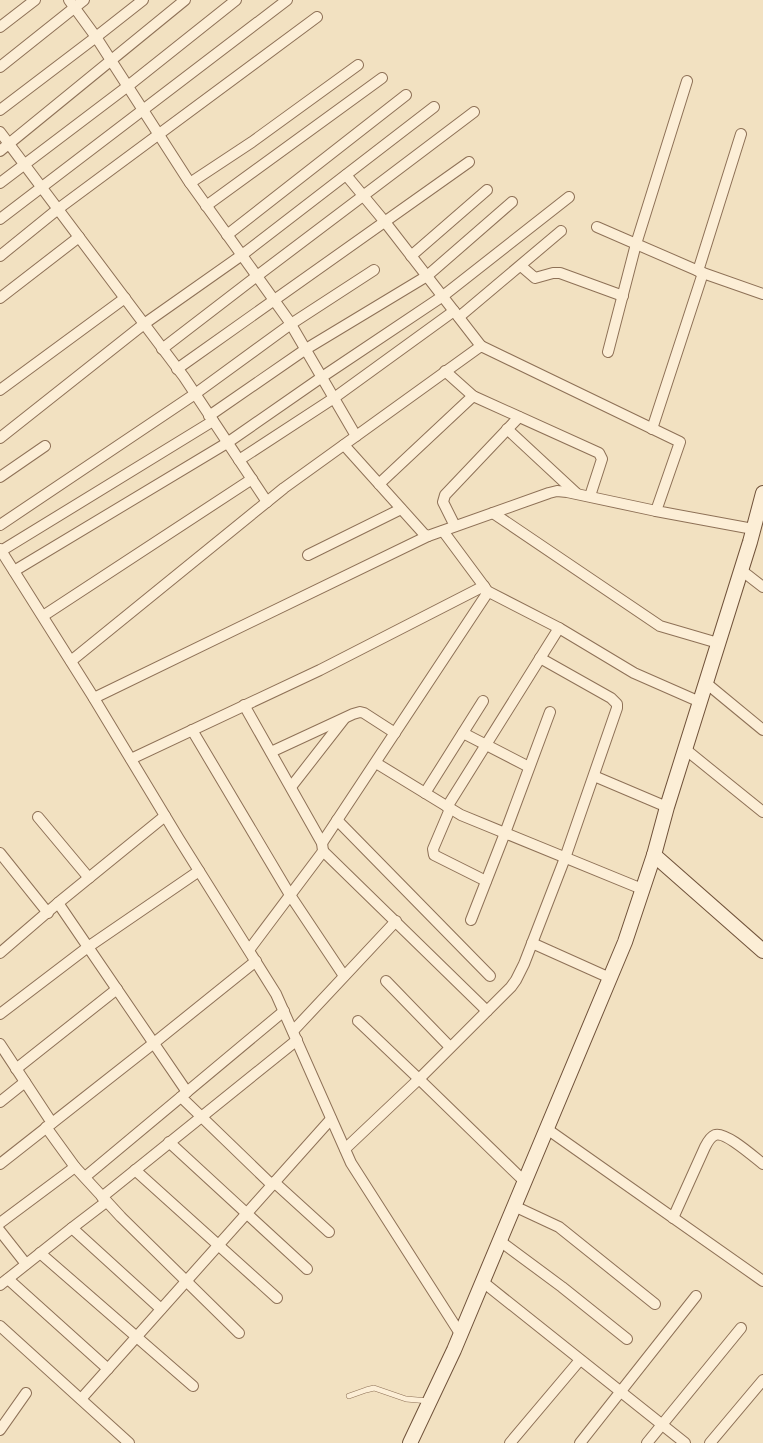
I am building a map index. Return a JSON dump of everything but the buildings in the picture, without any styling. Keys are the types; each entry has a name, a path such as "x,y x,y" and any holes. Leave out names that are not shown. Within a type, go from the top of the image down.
{"main road":[{"path":"414,1441 430,1401 483,1282 625,942 654,855 667,807 741,570 758,531 763,493"},
{"path":"654,855 763,951"}],"street":[{"path":"0,27 35,0"},
{"path":"0,67 72,4 84,0"},
{"path":"0,110 96,38 143,0"},
{"path":"0,151 185,0"},
{"path":"0,183 128,86 236,0"},
{"path":"0,219 287,0"},
{"path":"72,4 128,86 190,183 291,324 356,436"},
{"path":"0,256 58,209 318,17"},
{"path":"190,183 252,142 358,65"},
{"path":"206,206 382,78"},
{"path":"608,352 636,244 687,81"},
{"path":"227,235 406,95"},
{"path":"0,438 144,324 242,255 434,107"},
{"path":"162,349 474,112"},
{"path":"0,132 177,369 267,502"},
{"path":"652,429 701,272 740,134"},
{"path":"177,369 469,162"},
{"path":"346,175 385,222 481,346 680,442 656,511"},
{"path":"411,256 487,190"},
{"path":"14,571 227,443 442,296 569,197"},
{"path":"461,1334 351,1163 276,994 1,550 211,418 306,349 427,276 512,202"},
{"path":"597,227 701,272 763,294"},
{"path":"239,460 334,398 457,314 521,266 561,231"},
{"path":"0,298 79,237"},
{"path":"521,266 535,278 556,272 623,296"},
{"path":"0,525 195,394 291,324 374,270"},
{"path":"0,390 125,298"},
{"path":"71,661 267,502 481,346"},
{"path":"445,372 473,396 601,455 602,459 590,496"},
{"path":"379,484 473,396"},
{"path":"455,526 444,502 444,495 519,417"},
{"path":"507,429 576,493"},
{"path":"344,445 424,534 428,536"},
{"path":"0,477 46,446"},
{"path":"43,616 252,479"},
{"path":"94,698 428,536 549,493 558,491 576,493 656,511 758,531"},
{"path":"308,555 401,509"},
{"path":"493,513 660,626 718,643"},
{"path":"443,531 486,589 559,628 634,673 700,702"},
{"path":"741,570 763,588"},
{"path":"131,759 320,670 486,589"},
{"path":"249,950 290,895 322,847 337,820 485,598 486,589"},
{"path":"486,881 434,855 433,849 449,808 486,745 559,628"},
{"path":"345,1149 419,1079 516,980 532,943 565,858 617,708 617,704 611,698 540,658"},
{"path":"706,683 763,730"},
{"path":"425,793 483,701"},
{"path":"244,705 291,787 322,847 487,1011"},
{"path":"271,752 356,712 364,713 395,734"},
{"path":"471,920 550,712"},
{"path":"291,787 345,717"},
{"path":"192,730 290,895 344,976"},
{"path":"463,733 529,767"},
{"path":"685,749 763,812"},
{"path":"376,763 461,815 642,890"},
{"path":"594,776 667,807"},
{"path":"0,953 58,903 165,816"},
{"path":"38,817 89,878"},
{"path":"337,820 490,976"},
{"path":"0,853 48,913"},
{"path":"0,1014 88,947 199,871"},
{"path":"58,903 154,1043 184,1094 200,1116 273,1184 329,1232"},
{"path":"0,1285 72,1228 135,1170 295,1035 344,976 396,921"},
{"path":"532,943 610,978"},
{"path":"0,1164 256,961"},
{"path":"386,982 450,1047"},
{"path":"16,1069 117,989"},
{"path":"85,1177 284,1011"},
{"path":"358,1021 524,1182"},
{"path":"2,1051 25,1082 75,1167 104,1200 239,1333"},
{"path":"0,1102 25,1082"},
{"path":"81,1399 331,1119"},
{"path":"547,1129 763,1281"},
{"path":"673,1218 705,1147 709,1140 715,1135 722,1135 730,1139 763,1164"},
{"path":"169,1142 307,1269"},
{"path":"0,1223 75,1167"},
{"path":"135,1170 277,1298"},
{"path":"514,1206 560,1227 655,1304"},
{"path":"72,1228 161,1309"},
{"path":"0,1231 26,1264"},
{"path":"500,1241 627,1338"},
{"path":"40,1253 193,1386"},
{"path":"8,1278 108,1369"},
{"path":"483,1282 685,1443"},
{"path":"580,1443 696,1296"},
{"path":"0,1326 130,1443"},
{"path":"647,1443 741,1328"},
{"path":"510,1443 580,1360"},
{"path":"710,1443 763,1380"},
{"path":"0,1430 26,1393"}],"lane":[{"path":"349,1396 374,1388 406,1399 430,1401"}]}
